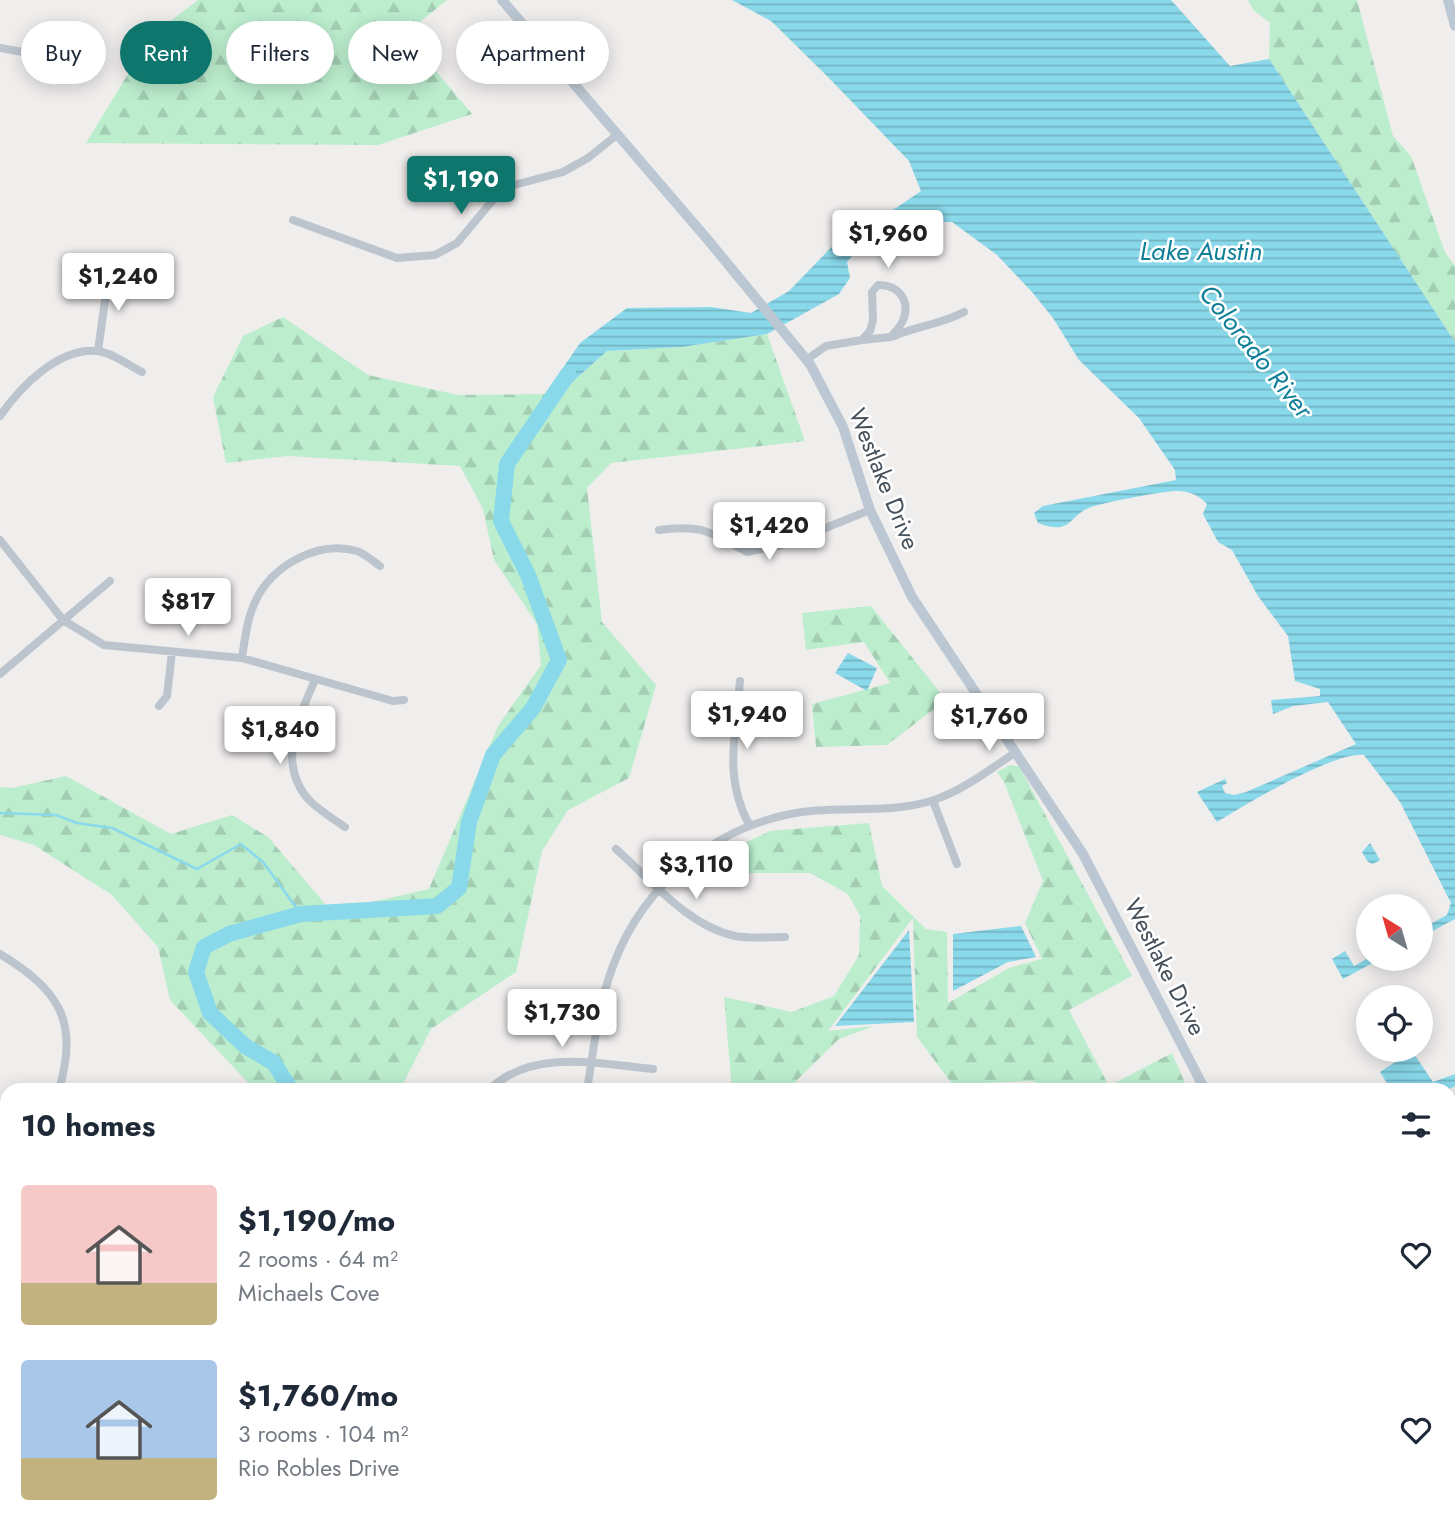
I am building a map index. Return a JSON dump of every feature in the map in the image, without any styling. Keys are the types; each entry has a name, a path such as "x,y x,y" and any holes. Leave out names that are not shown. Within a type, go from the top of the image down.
{"street":[{"name":"Westlake Drive","path":"502,0 618,134 806,360 843,428 870,510 912,597 1083,854 1201,1083"},
{"path":"1448,0 1455,26"},
{"path":"0,48 21,52"},
{"path":"293,220 397,258 435,255 457,243 503,188 563,172 589,159 618,134"},
{"path":"99,351 109,271"},
{"path":"862,340 870,331 872,292 878,285 897,289 905,302 904,319 891,337"},
{"path":"806,360 826,346 891,337 919,325 949,320 964,312"},
{"path":"1,411 43,369 69,355 99,351 142,372"},
{"path":"659,530 689,526 711,531 747,552 786,544 870,510"},
{"path":"0,540 64,620 104,645 242,658 393,701 404,700"},
{"path":"242,658 250,612 257,597 267,583 295,559 329,550 359,551 380,566"},
{"path":"0,674 110,581"},
{"path":"159,706 167,696 172,652"},
{"path":"315,680 294,729 291,748 297,776 310,801 345,827"},
{"path":"740,681 732,771 737,799 749,824"},
{"path":"588,1083 601,1004 613,966 632,926 660,888 701,851 749,824 804,812 933,801 978,778 1016,752"},
{"path":"933,801 957,864"},
{"path":"616,849 693,917 722,932 750,938 785,937"},
{"path":"0,954 43,983 59,1009 65,1027 67,1058 62,1083"},
{"path":"497,1083 506,1075 528,1065 592,1063 653,1069"}],"green space":[{"path":"198,0 447,0 421,21 348,21 348,84 442,84 442,78 472,114 378,145 86,143 122,84 212,84 212,21 171,21"},
{"path":"1248,0 1357,0 1393,136 1411,156 1445,252 1455,266 1455,342 1269,59 1270,23 1253,10"},
{"path":"283,317 368,375 458,395 544,394 569,385 607,351 682,347 767,334 805,441 611,463 587,488 602,622 656,685 629,778 568,810 542,851 516,972 431,1029 404,1083 248,1083 170,1000 158,947 112,895 34,845 0,835 0,787 12,788 66,776 171,834 232,815 268,837 326,905 372,902 429,889 498,726 541,665 537,624 494,560 483,509 460,466 288,456 226,463 213,397 243,336"},
{"path":"871,606 946,700 887,745 816,747 812,704 890,683 864,642 806,650 802,613"},
{"path":"1010,765 1019,766 1132,976 1069,1010 1107,1083 952,1083 917,1037 913,918 828,1031 874,1026 839,1039 795,1083 731,1083 724,997 792,1012 834,996 859,955 860,916 848,894 810,873 739,873 724,853 770,831 869,823 882,886 926,929 947,932 948,1003 1009,968 1042,959 1025,923 1043,881 1004,782 997,772"},
{"path":"1172,1053 1185,1083 1115,1083"}],"water":[{"name":"Lake Austin","path":"732,0 1171,0 1230,66 1269,59 1455,342 1455,919 1433,931 1433,923 1447,915 1451,903 1400,802 1364,755 1350,756 1312,770 1217,822 1197,792 1225,779 1227,783 1222,786 1225,793 1234,795 1246,792 1356,744 1328,702 1293,706 1273,714 1271,700 1320,696 1320,689 1295,681 1288,636 1258,596 1232,550 1218,542 1203,514 1207,504 1201,499 1190,493 1170,491 1091,507 1064,526 1038,523 1034,513 1043,506 1176,480 1175,470 1139,418 1079,360 1053,318 1032,292 997,255 952,222 920,222 875,230 847,262 850,278 839,294 767,334 682,347 607,351 569,385 545,394 580,343 627,308 711,307 751,313 789,291 849,229 896,208 921,191 909,161 771,21"},
{"path":"848,653 877,668 867,691 835,673"},
{"path":"1370,843 1380,860 1373,864 1368,862 1362,852"},
{"path":"1021,926 1036,957 1008,962 953,991 953,934"},
{"path":"909,930 914,1022 835,1026"},
{"path":"1345,951 1358,971 1343,979 1332,959"},
{"path":"1395,1062 1419,1062 1433,1082 1455,1074 1455,1083 1387,1083 1380,1072"}],"waterway":[{"path":"287,1083 274,1063 245,1046 210,1013 196,972 204,947 229,934 301,914 437,906 459,888 469,822 493,755 533,708 559,660 528,575 501,521 507,464 568,374"},
{"path":"0,813 56,815 77,823 112,828 197,869 241,844 263,862 301,914"}],"water label":[{"name":"Colorado River","path":"1256,351"}]}
